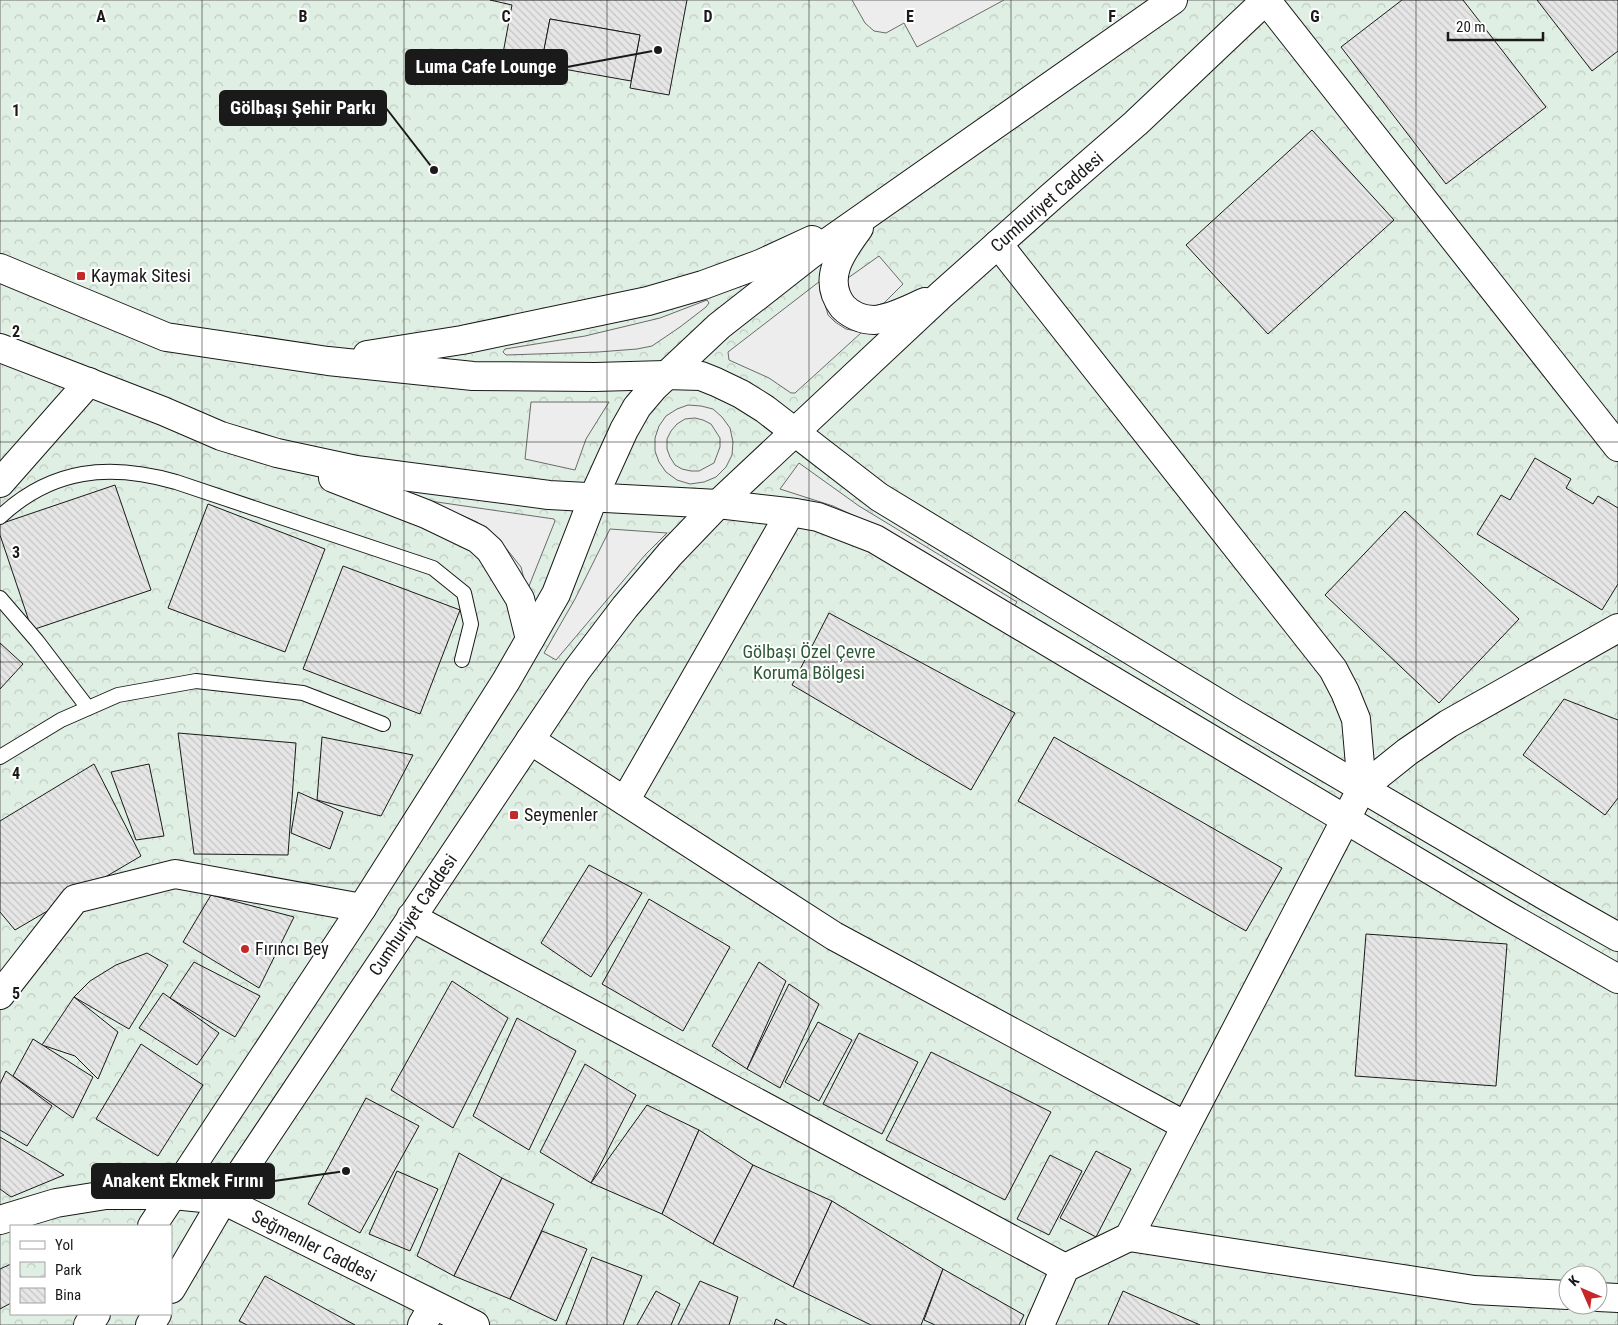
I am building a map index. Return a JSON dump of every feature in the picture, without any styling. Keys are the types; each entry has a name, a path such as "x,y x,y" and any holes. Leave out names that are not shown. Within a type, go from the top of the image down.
{"street":[{"path":"153,1225 362,908 500,690 556,594 594,496 637,406 665,375 719,326 811,254 1172,0"},
{"path":"1266,0 1618,447"},
{"name":"Cumhuriyet Caddesi","path":"172,1287 223,1200 577,670 671,552 718,504 940,295 1136,124 1266,0"},
{"path":"869,214 840,255 836,268 834,290 837,299 846,309 863,319 874,320 885,318 940,295"},
{"path":"328,361 462,340 595,314 648,301 703,285 760,264 869,214"},
{"path":"998,244 1333,669 1356,719 1362,788"},
{"path":"0,268 166,337 328,361 473,376 595,377 665,375 701,376 716,382 741,394 795,431 879,497 1236,714 1618,937"},
{"path":"0,348 164,411 220,436 277,453 356,470 540,494 718,504 818,517 875,539 1618,979"},
{"path":"0,483 90,382"},
{"path":"277,453 340,481 426,514 478,539 490,550 520,600 530,639"},
{"path":"625,801 790,513"},
{"path":"1129,1237 1362,788 1407,752 1448,724 1618,628"},
{"path":"530,740 834,936 1186,1126"},
{"path":"0,995 75,900 175,874 362,908"},
{"path":"411,917 1065,1268"},
{"name":"Seğmenler Caddesi","path":"0,1220 56,1203 106,1195 173,1195 223,1200 427,1315 475,1325"},
{"path":"1040,1325 1065,1268 1129,1237 1474,1290 1558,1294"}],"lane":[{"path":"0,517 21,499 44,486 68,477 88,473 128,472 176,482 433,568 464,594 471,624 462,660"},
{"path":"0,598 37,641 88,708"},
{"path":"0,757 61,720 118,695 196,681 303,693 383,724"}],"green space":[{"name":"Gölbaşı Özel Çevre Koruma Bölgesi","path":"0,0 1618,0 1618,1325 0,1325"}],"shaded area":[{"path":"852,0 1004,0 917,47 904,23 886,33 874,31 865,23"},
{"path":"879,256 903,284 884,303 872,307 854,303 847,284 848,278"},
{"path":"824,278 824,300 828,315 846,329 862,332 795,393 791,393 769,378 729,360 728,352"},
{"path":"707,300 709,303 706,307 652,346 598,352 506,355 503,352 505,349 585,336 660,318"},
{"path":"531,402 609,402 586,439 575,470 525,459"},
{"path":"688,405 713,409 730,428 733,442 732,455 726,467 716,477 704,482 690,484 677,480 666,472 659,462 655,451 655,438 659,426 666,416","holes":["695,418 711,424 720,438 720,447 714,463 699,471 682,469 675,465 670,457 667,449 667,439 677,424 685,419"]},
{"path":"799,463 859,506 1017,602 1012,609 868,522 833,506 780,489"},
{"path":"430,501 554,519 555,521 525,596 525,583 521,567 501,542 477,522 441,509"},
{"path":"610,529 667,533 645,555 556,660 544,653 575,599"}],"building":[{"path":"490,0 687,0 669,95 630,88 640,35 550,19 540,71 501,64 512,5"},
{"path":"1402,0 1463,0 1546,107 1446,184 1341,47"},
{"path":"1537,0 1618,0 1618,51 1592,71"},
{"path":"550,19 640,35 631,81 541,65"},
{"path":"1312,130 1394,220 1268,334 1186,245"},
{"path":"1535,458 1571,479 1566,488 1593,504 1598,496 1618,508 1618,584 1602,610 1477,534 1501,495 1510,500"},
{"path":"115,485 151,590 32,630 0,535 0,524"},
{"path":"208,504 325,549 285,652 168,608"},
{"path":"1405,511 1519,619 1439,703 1325,595"},
{"path":"343,566 460,610 420,714 303,669"},
{"path":"829,613 1015,713 971,790 792,685"},
{"path":"0,643 23,664 0,689"},
{"path":"1564,699 1618,720 1618,798 1605,815 1523,755"},
{"path":"178,733 296,743 288,855 194,854"},
{"path":"322,737 413,755 381,816 317,800"},
{"path":"1054,737 1282,868 1246,931 1018,801"},
{"path":"94,764 141,856 15,930 0,912 0,821"},
{"path":"149,764 164,836 136,840 111,772"},
{"path":"298,792 343,812 330,849 291,833"},
{"path":"589,865 642,893 591,977 541,943"},
{"path":"211,895 294,917 259,988 183,942"},
{"path":"649,899 730,947 683,1031 602,984"},
{"path":"1366,934 1507,944 1496,1086 1355,1076"},
{"path":"147,953 168,965 129,1029 74,997 90,981 116,965"},
{"path":"194,962 260,996 235,1037 170,998"},
{"path":"759,962 786,981 747,1069 712,1046"},
{"path":"452,981 508,1018 453,1128 391,1090"},
{"path":"789,984 819,1004 780,1088 747,1069"},
{"path":"163,993 219,1033 197,1065 139,1028"},
{"path":"74,997 118,1032 98,1079 75,1056 42,1045"},
{"path":"517,1018 576,1051 529,1150 473,1116"},
{"path":"818,1022 852,1040 819,1101 785,1082"},
{"path":"859,1033 918,1062 882,1134 823,1104"},
{"path":"33,1039 93,1077 73,1118 13,1076"},
{"path":"141,1044 203,1085 158,1156 96,1119"},
{"path":"931,1052 1051,1112 1005,1200 886,1140"},
{"path":"585,1064 636,1095 591,1183 540,1152"},
{"path":"6,1071 52,1106 27,1146 0,1130 0,1084"},
{"path":"366,1098 419,1126 360,1233 308,1204"},
{"path":"647,1105 699,1130 662,1214 591,1183"},
{"path":"699,1130 753,1165 713,1244 662,1214"},
{"path":"0,1137 64,1175 11,1197 0,1189"},
{"path":"1096,1151 1131,1169 1096,1237 1060,1218"},
{"path":"459,1153 502,1178 454,1276 417,1256"},
{"path":"1050,1155 1082,1171 1049,1235 1017,1219"},
{"path":"753,1165 832,1201 793,1287 713,1244"},
{"path":"397,1171 438,1189 410,1251 369,1234"},
{"path":"502,1178 554,1204 510,1299 454,1276"},
{"path":"832,1201 943,1269 921,1325 871,1325 793,1287"},
{"path":"542,1231 587,1249 556,1321 510,1299"},
{"path":"592,1257 642,1276 623,1325 566,1325"},
{"path":"10,1264 10,1304 0,1309 0,1269"},
{"path":"943,1269 1024,1315 1019,1325 935,1325 924,1320"},
{"path":"265,1276 355,1325 247,1325 239,1321"},
{"path":"700,1281 738,1297 729,1325 678,1325"},
{"path":"656,1291 680,1304 671,1325 637,1325"},
{"path":"1123,1291 1200,1325 1108,1325"},
{"path":"776,1319 787,1325 774,1325"}],"place":[{"name":"Luma Cafe Lounge","path":"658,50"},
{"name":"Gölbaşı Şehir Parkı","path":"434,170"},
{"name":"Kaymak Sitesi","path":"81,276"},
{"name":"Seymenler","path":"514,815"},
{"name":"Fırıncı Bey","path":"245,949"},
{"name":"Anakent Ekmek Fırını","path":"346,1171"}]}
